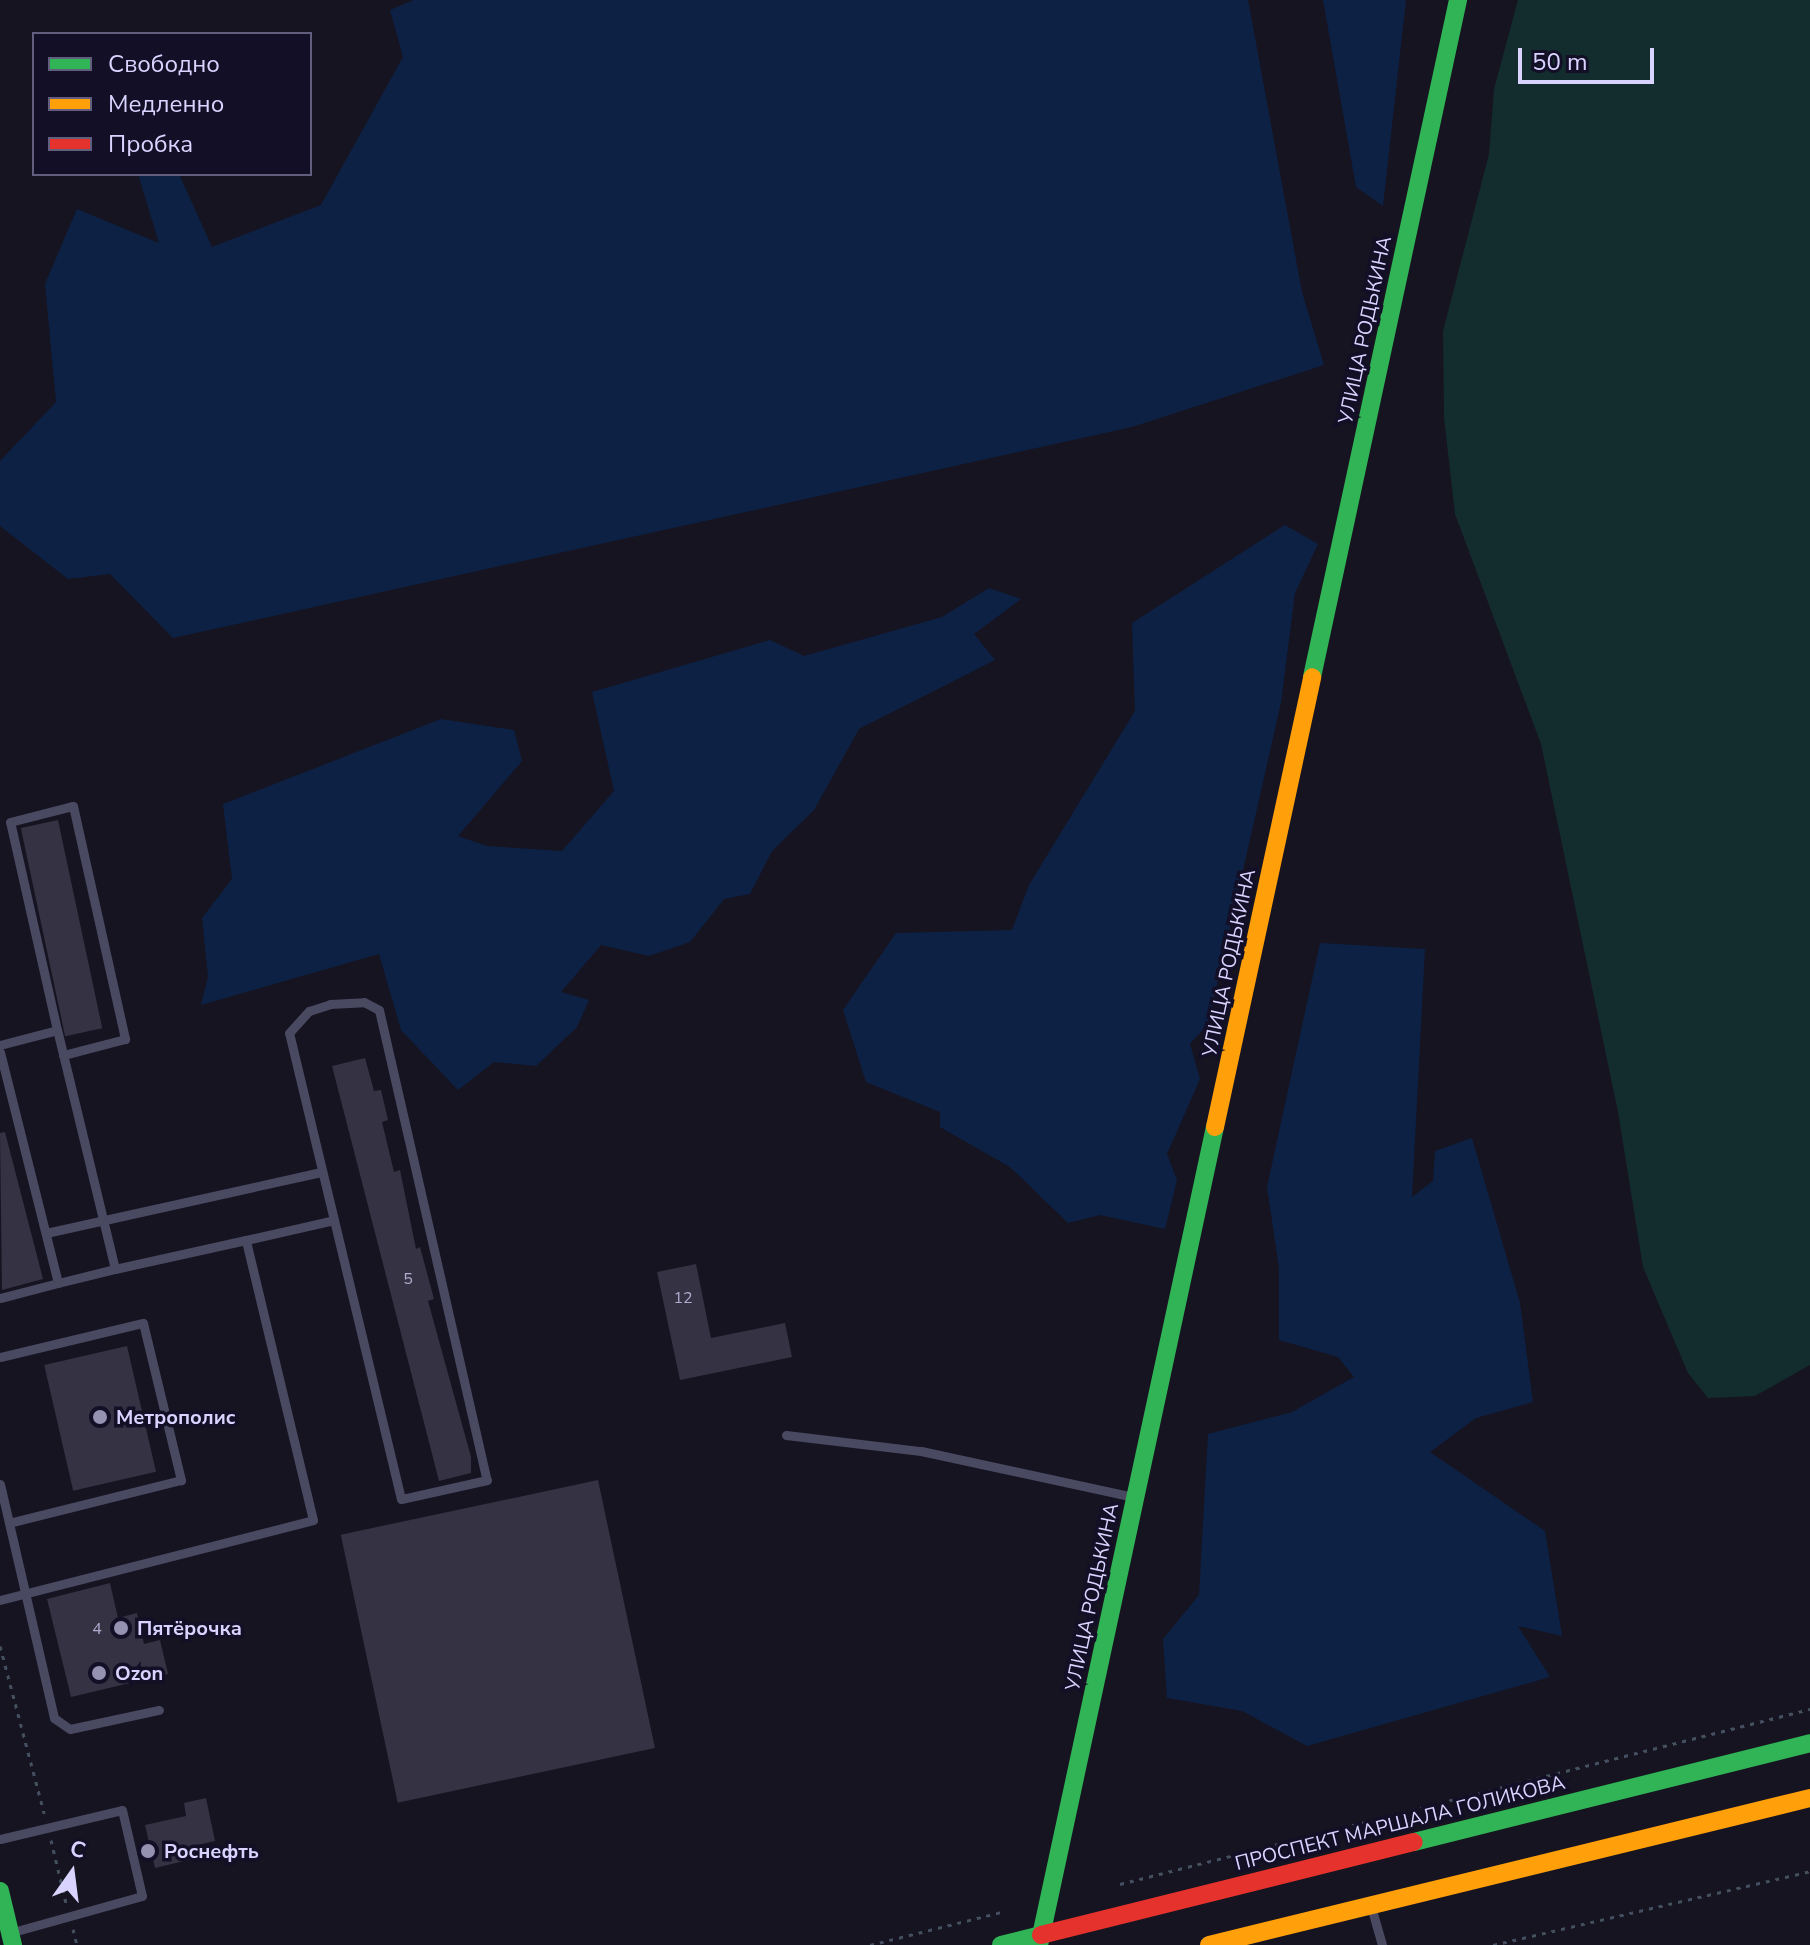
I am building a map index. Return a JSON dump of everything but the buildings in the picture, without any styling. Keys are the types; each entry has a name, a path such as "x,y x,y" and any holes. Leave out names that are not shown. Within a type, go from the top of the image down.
{"main road":[{"name":"УЛИЦА РОДЬКИНА","path":"1040,1940 1458,0"},
{"name":"ПРОСПЕКТ МАРШАЛА ГОЛИКОВА","path":"1001,1945 1040,1940 1810,1743"},
{"path":"1209,1945 1236,1942 1810,1798"},
{"path":"0,1891 12,1939"}],"lane":[{"path":"63,1055 125,1039 73,806 10,822 57,1030 63,1055 103,1220 115,1269"},
{"path":"364,1002 379,1010 487,1480 401,1499 334,1220 289,1033 309,1011 330,1004 364,1002"},
{"path":"0,1045 57,1030"},
{"path":"0,1052 58,1283"},
{"path":"46,1233 322,1172"},
{"path":"0,1298 334,1220"},
{"path":"0,1600 313,1520 246,1240"},
{"path":"0,1357 143,1323 181,1480 9,1523"},
{"path":"786,1435 921,1451 1136,1498"},
{"path":"0,1484 59,1725 70,1729 159,1710"},
{"path":"0,1839 122,1810 142,1896 69,1916 12,1939"},
{"path":"1371,1906 1382,1945"}],"path":[{"path":"0,1646 77,1945"},
{"path":"1120,1884 1810,1709"},
{"path":"1493,1945 1810,1871"},
{"path":"870,1945 1005,1911"}],"green space":[{"path":"1518,0 1810,0 1810,1365 1755,1396 1708,1398 1688,1373 1643,1267 1618,1112 1541,744 1455,514 1444,418 1443,331 1489,154 1494,89"}],"water":[{"path":"414,0 1248,0 1302,292 1324,365 1132,427 173,638 110,574 68,579 0,526 0,461 56,402 45,284 77,209 159,243 139,176 180,176 212,247 321,205 403,57 390,10"},
{"path":"1323,0 1406,0 1383,206 1356,187"},
{"path":"1285,525 1318,544 1295,593 1281,703 1208,1024 1190,1044 1200,1079 1167,1154 1177,1180 1165,1229 1100,1215 1068,1223 1010,1167 940,1127 940,1112 866,1082 843,1010 896,933 1012,930 1029,885 1135,711 1132,623"},
{"path":"989,588 1021,599 974,634 995,660 859,729 814,810 772,851 750,894 724,899 690,942 649,956 601,945 561,992 589,1000 577,1027 536,1066 494,1062 458,1090 401,1030 379,954 201,1005 208,977 202,918 232,879 223,804 441,719 514,730 522,761 458,836 487,846 562,851 614,791 592,692 770,640 804,656 942,617"},
{"path":"1320,943 1425,949 1412,1197 1433,1181 1435,1151 1472,1138 1520,1303 1533,1402 1476,1418 1430,1452 1545,1531 1562,1636 1518,1626 1550,1677 1307,1746 1242,1711 1167,1698 1163,1639 1199,1595 1208,1434 1292,1412 1354,1377 1338,1357 1279,1340 1279,1268 1267,1187"}],"traffic: fast":[{"path":"1312,677 1458,0"},
{"path":"1039,1945 1215,1127"},
{"path":"1414,1842 1810,1743"},
{"path":"0,1891 13,1945"},
{"path":"1001,1945 1041,1935"}],"traffic: slow":[{"path":"1215,1127 1312,677"},
{"path":"1209,1945 1810,1798"}],"traffic: jam":[{"path":"1041,1935 1414,1842"}],"place":[{"name":"Метрополис","path":"100,1417"},
{"name":"Пятёрочка","path":"121,1628"},
{"name":"Ozon","path":"99,1673"},
{"name":"Роснефть","path":"148,1851"}]}
